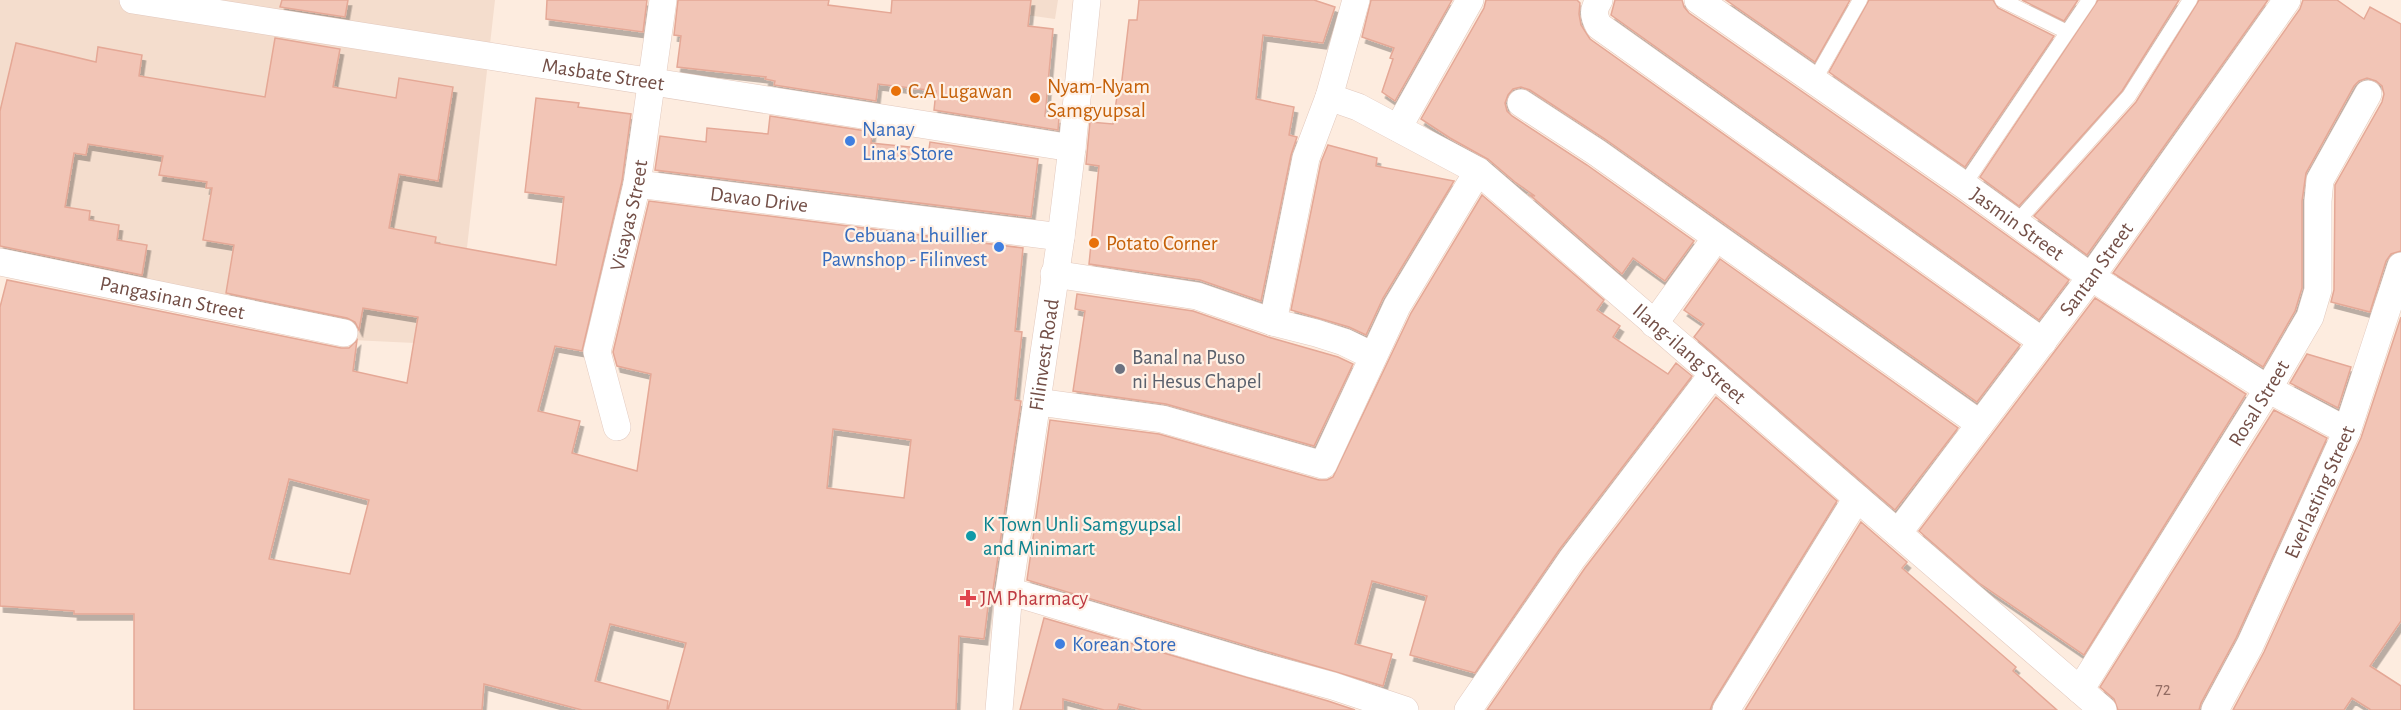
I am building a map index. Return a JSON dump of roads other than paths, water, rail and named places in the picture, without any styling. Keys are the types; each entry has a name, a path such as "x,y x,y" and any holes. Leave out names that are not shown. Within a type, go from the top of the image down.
{"street":[{"name":"Masbate Street","path":"133,0 1072,148"},
{"name":"Visayas Street","path":"617,427 597,352 637,184 663,0"},
{"name":"Filinvest Road","path":"999,710 1009,591 1061,237 1087,0"},
{"path":"1273,322 1306,158 1329,96 1356,0"},
{"path":"1398,128 1470,0"},
{"path":"1599,0 1594,8 1594,17 1599,26 2043,342"},
{"name":"Jasmin Street","path":"1698,0 1964,185 2091,277 2268,389 2346,431"},
{"name":"Santan Street","path":"1898,533 2091,277 2287,0"},
{"name":"Rosal Street","path":"2080,690 2268,389 2310,317 2318,290 2320,180 2368,94"},
{"name":"Ilang-ilang Street","path":"1329,96 1358,107 1478,171 2103,710"},
{"path":"1521,103 1596,152 1980,424"},
{"path":"1038,402 1162,419 1323,465 1397,306 1478,171"},
{"name":"Davao Drive","path":"637,184 1061,237"},
{"path":"1654,324 1716,238"},
{"name":"Pangasinan Street","path":"0,262 344,333"},
{"name":"Everlasting Street","path":"2215,710 2250,645 2346,431 2401,266"},
{"path":"1054,274 1197,296 1273,322 1344,342 1373,356"},
{"path":"1468,710 1572,559 1713,374"},
{"path":"1726,710 1857,498"},
{"path":"1009,591 1333,686 1405,710"}],"lane":[{"path":"1814,81 1860,0"},
{"path":"2002,0 2067,32"},
{"path":"1964,185 2088,0"},
{"path":"2016,223 2129,96 2190,0"}],"place":[{"name":"C.A Lugawan","path":"896,91"},
{"name":"Nyam-Nyam Samgyupsal","path":"1035,98"},
{"name":"Nanay Lina's Store","path":"850,141"},
{"name":"Potato Corner","path":"1094,243"},
{"name":"Cebuana Lhuillier Pawnshop - Filinvest","path":"999,247"},
{"name":"Banal na Puso ni Hesus Chapel","path":"1120,369"},
{"name":"K Town Unli Samgyupsal and Minimart","path":"971,536"},
{"name":"JM Pharmacy","path":"968,598"},
{"name":"Korean Store","path":"1060,644"}]}
